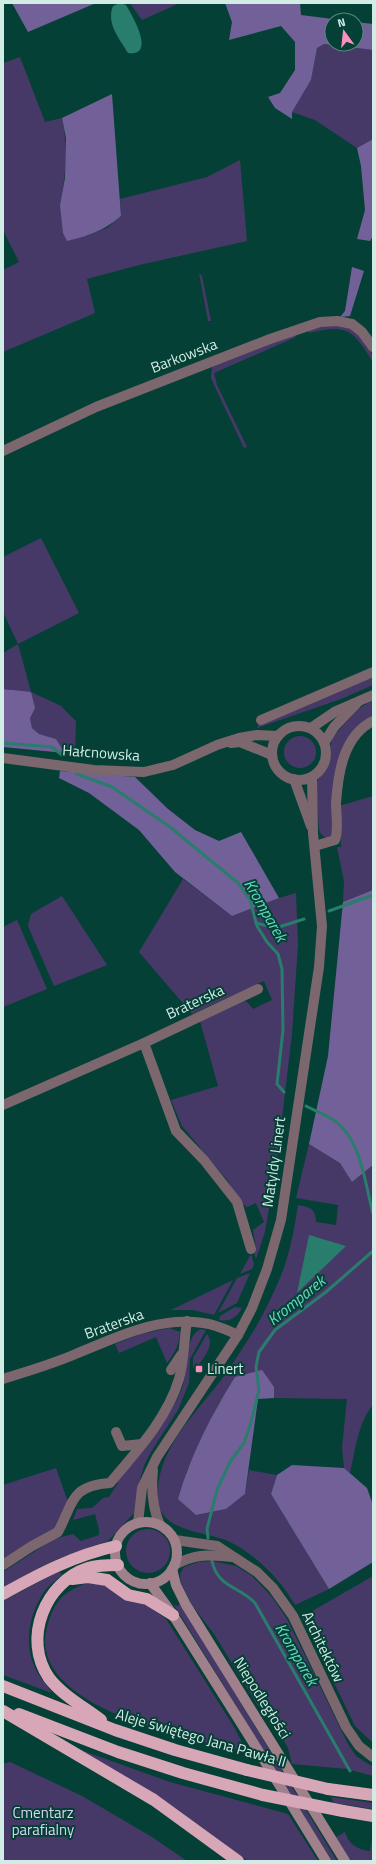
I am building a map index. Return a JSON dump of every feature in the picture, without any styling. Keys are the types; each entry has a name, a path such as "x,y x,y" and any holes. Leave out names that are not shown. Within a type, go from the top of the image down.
{"highway":[{"path":"3,1594 67,1560 116,1546"},
{"path":"115,1730 65,1693 49,1678 40,1659 36,1640 38,1622 54,1591 68,1579 91,1567 106,1565 118,1566"},
{"path":"68,1579 88,1577 107,1580 128,1595 147,1599 172,1615"},
{"name":"Aleje świętego Jana Pawła II","path":"3,1686 115,1730 175,1750 247,1770 328,1788 373,1795"},
{"path":"3,1707 118,1752 183,1773 263,1795 373,1816"},
{"path":"3,1711 154,1800 238,1861"}],"main road":[{"path":"150,1522 160,1525 169,1532 175,1540 177,1557 173,1567 162,1579 150,1583 142,1583 128,1577 118,1566 116,1556 116,1546 120,1536 127,1529 138,1523 150,1522"},
{"name":"Niepodległości","path":"173,1567 176,1585 186,1605 344,1861"},
{"name":"Niepodległości","path":"150,1583 172,1615 326,1861"}],"street":[{"name":"Barkowska","path":"3,451 96,407 314,324 337,321 352,324 362,332 373,347"},
{"path":"261,720 373,672"},
{"path":"311,728 336,711 373,695"},
{"path":"324,743 334,727 359,701"},
{"path":"315,846 335,840 337,835 336,803 342,762 352,740 359,732 373,721"},
{"path":"296,726 311,728 320,736 324,743 326,750 323,766 312,777 294,779 286,776 279,771 274,763 272,754 273,744 283,731 296,726"},
{"name":"Hałcnowska","path":"3,758 106,771 144,772 173,764 217,745 252,735 278,736"},
{"name":"Hałcnowska","path":"217,745 240,742 272,754"},
{"name":"Matyldy Linert","path":"138,1523 142,1488 153,1464 163,1446 212,1376 238,1335 252,1308 267,1269 281,1220 319,967 322,926 313,833 312,777"},
{"name":"Matyldy Linert","path":"294,779 313,833"},
{"name":"Braterska","path":"3,1105 144,1043 258,989"},
{"path":"144,1043 176,1131 204,1160 237,1202 251,1249"},
{"path":"3,1565 32,1546 58,1532 71,1502 80,1491 95,1484 110,1484 142,1444 174,1394 179,1377 187,1321"},
{"name":"Braterska","path":"3,1379 47,1366 137,1330 162,1323 187,1321 204,1323 238,1335"},
{"path":"171,1370 182,1354"},
{"path":"116,1432 122,1446 142,1444"},
{"name":"Matyldy Linert","path":"153,1464 151,1484 152,1498 155,1514 160,1525"},
{"name":"Architektów","path":"175,1540 217,1546 257,1572 273,1588 293,1616 346,1727 359,1746 373,1758"},
{"name":"Architektów","path":"173,1567 191,1556 212,1555 236,1558"}],"green space":[{"path":"130,3 180,3 142,20"},
{"path":"324,44 324,52 364,52 364,49 373,50 373,139 357,148 315,120 292,112 311,80 317,48"},
{"path":"20,57 45,122 62,118 66,162 60,205 87,236 107,228 121,216 120,199 207,177 240,160 247,241 139,265 87,279 95,313 3,352 3,270 19,262 3,230 3,63"},
{"path":"199,273 202,276 211,321 208,321"},
{"path":"333,325 352,329 360,335 367,343 373,357 373,362 360,342 348,332 332,329 309,333 308,329"},
{"path":"293,334 296,337 214,373 217,385 247,447 244,448 211,378 212,367"},
{"path":"41,538 79,613 18,644 3,612 3,557"},
{"path":"18,644 31,692 61,706 76,721 75,756 65,753 56,739 39,734 32,728 30,718 10,689 3,689 3,653"},
{"path":"373,675 373,685 341,699 257,728 259,723"},
{"path":"373,700 373,718 349,739 333,836 327,839 319,830 316,783 327,766 332,738 358,709"},
{"path":"297,736 303,736 313,743 316,752 315,758 309,765 303,768 297,768 287,761 284,755 284,749 291,739"},
{"path":"373,796 373,890 343,902 344,881 337,847 341,847 339,806"},
{"path":"183,879 232,916 296,893 298,944 292,1034 277,1160 265,1232 256,1259 253,1249 256,1248 253,1230 264,1222 256,1203 247,1207 240,1203 228,1181 182,1126 171,1100 218,1086 200,1021 245,1001 253,1009 272,1000 264,981 192,1014 139,952"},
{"path":"62,896 107,965 54,986 28,926 31,914"},
{"path":"17,920 47,989 3,1007 3,927"},
{"path":"309,1144 341,1163 352,1182 373,1165 373,1405 360,1428 350,1473 344,1468 342,1447 347,1399 274,1398 274,1387 220,1401 186,1473 196,1515 226,1509 245,1494 249,1470 277,1475 271,1494 329,1589 295,1605 269,1570 252,1556 225,1540 174,1524 160,1509 158,1494 164,1461 172,1445 181,1430 225,1375 256,1327 268,1304 284,1268 298,1205 312,1209 315,1214 316,1222 336,1225 338,1205 296,1198"},
{"path":"251,1254 254,1264 252,1269 240,1274"},
{"path":"250,1273 237,1303 218,1313 237,1278"},
{"path":"233,1280 214,1315 193,1310 171,1310"},
{"path":"235,1307 242,1308 235,1317 229,1320 219,1320 220,1316"},
{"path":"169,1328 180,1332 176,1349 167,1363 156,1337 119,1353 115,1344 141,1334"},
{"path":"201,1329 206,1330 190,1359 189,1383 178,1410 145,1463 140,1479 134,1513 108,1541 57,1559 3,1587 3,1572 54,1539 73,1534 81,1541 99,1535 95,1514 73,1520 77,1509 92,1508 103,1498 109,1497 118,1483 116,1478 128,1465 133,1464 162,1424 181,1392 184,1382 189,1345 196,1332"},
{"path":"207,1334 210,1346 199,1365 196,1363 193,1369 193,1358"},
{"path":"56,1468 69,1505 58,1532 3,1559 3,1485"},
{"path":"144,1529 152,1529 157,1530 164,1535 169,1542 169,1560 164,1567 157,1572 144,1573 136,1570 129,1563 126,1555 126,1547 129,1539 136,1532"},
{"path":"212,1561 236,1566 252,1576 272,1597 287,1619 348,1744 356,1756 373,1767 373,1776 347,1769 292,1764 288,1748 266,1709 258,1706 214,1634 192,1605 181,1583 180,1574 184,1567 198,1562"},
{"path":"59,1571 62,1575 49,1585 40,1598 32,1617 29,1637 29,1648 35,1668 52,1693 3,1675 3,1601"},
{"path":"373,1576 373,1743 355,1726 302,1617"},
{"path":"87,1583 100,1584 148,1606 166,1619 234,1727 247,1752 190,1739 155,1729 119,1715 87,1699 62,1679 47,1655 47,1627 56,1604 60,1599 71,1590"},
{"path":"180,1603 337,1861 332,1861 174,1605 178,1606"},
{"path":"75,1748 170,1782 288,1814 318,1861 248,1861 175,1808"},
{"name":"Cmentarz parafialny","path":"10,1762 82,1796 152,1837 187,1861 3,1861 3,1764"},
{"path":"331,1797 373,1803 373,1809 334,1803"},
{"path":"373,1831 373,1861 351,1861 336,1837 345,1832 348,1840 354,1846 370,1851"}],"shaded area":[{"path":"12,3 96,3 28,32"},
{"path":"120,3 126,5 140,34 142,42 141,49 136,52 128,53 117,36 112,24 111,12 113,6"},
{"path":"225,3 300,3 301,15 324,18 324,44 317,48 311,80 292,112 292,119 275,108 268,97 280,93 295,70 295,42 281,26 229,40 232,22"},
{"path":"364,23 373,24 373,50 364,49"},
{"path":"112,94 121,216 108,226 96,232 67,241 63,233 60,205 65,178 66,138 62,118"},
{"path":"373,139 373,236 370,241 357,239 365,210 361,166 357,148"},
{"path":"352,267 364,271 350,316 340,317 345,311"},
{"path":"3,689 31,692 35,708 30,718 32,728 39,734 56,739 65,753 3,747"},
{"path":"60,771 135,777 168,809 195,830 219,841 241,832 279,898 232,916 175,872 139,830 89,793 59,778"},
{"path":"373,890 373,1165 352,1182 340,1163 309,1144 328,1056 343,902"},
{"path":"309,1235 346,1246 297,1293"},
{"path":"262,1370 274,1387 274,1398 258,1399 245,1494 226,1509 196,1515 178,1499 202,1436 235,1377"},
{"path":"292,1465 344,1468 367,1488 373,1505 373,1562 329,1589 271,1494 277,1475"}],"waterway":[{"name":"Kromparek","path":"3,743 52,747 62,755"},
{"name":"Kromparek","path":"77,774 112,787 170,827 238,883 250,900 257,926 267,942 278,954 282,969 283,1030 277,1084 284,1092"},
{"path":"329,911 373,895"},
{"path":"256,923 276,928 304,919"},
{"name":"Kromparek","path":"306,1106 332,1119 342,1127 350,1137 356,1149 364,1175 373,1214"},
{"name":"Kromparek","path":"208,1538 207,1529 217,1490 230,1462 244,1443 250,1426 259,1390 256,1367 259,1352 275,1330 326,1292 373,1251"},
{"name":"Kromparek","path":"212,1561 215,1570 224,1582 249,1597 255,1603 350,1771"}],"place":[{"name":"Linert","path":"199,1369"}]}
